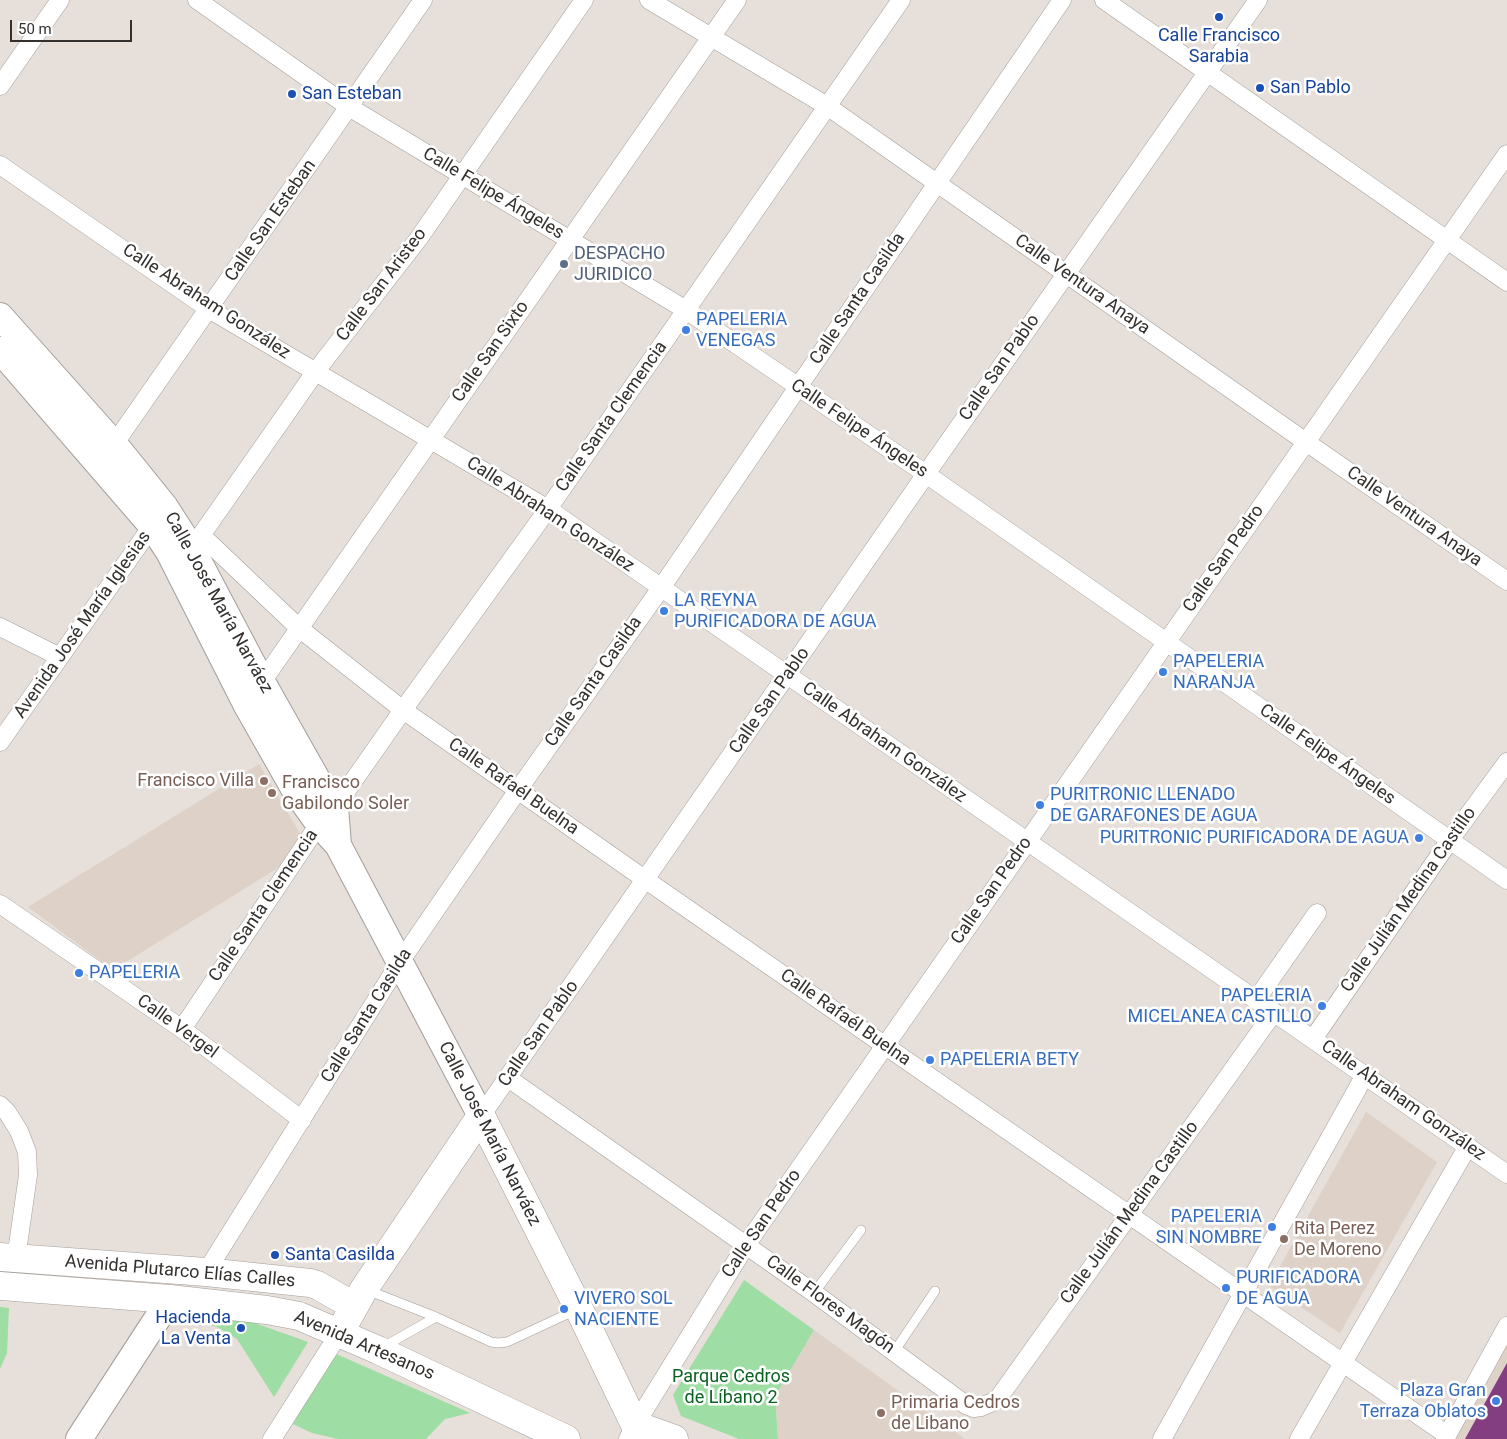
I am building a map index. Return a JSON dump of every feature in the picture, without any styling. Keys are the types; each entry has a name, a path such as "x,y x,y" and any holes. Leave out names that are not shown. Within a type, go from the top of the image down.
{"main road":[{"name":"Calle San Pablo","path":"340,1332 359,1297 481,1116"},
{"name":"Calle José María Narváez","path":"481,1116 579,1309 631,1432"},
{"name":"Avenida Plutarco Elías Calles","path":"8,1258 206,1272 310,1283 359,1297"},
{"name":"Avenida Artesanos","path":"0,1286 170,1299 300,1316 340,1332 566,1439"},
{"path":"631,1432 674,1439"}],"street":[{"path":"0,86 60,0"},
{"name":"Calle Felipe Ángeles","path":"197,0 349,107 686,310 926,474 1507,880"},
{"name":"Calle San Esteban","path":"107,455 423,0"},
{"name":"Calle San Aristeo","path":"187,546 316,371 419,238 584,0"},
{"name":"Calle Ventura Anaya","path":"649,0 827,106 1507,581"},
{"name":"Calle San Sixto","path":"246,704 737,0"},
{"name":"Calle Santa Clemencia","path":"182,1029 327,816 548,509 901,0"},
{"name":"Calle Santa Casilda","path":"206,1272 400,962 518,790 661,588 1062,0"},
{"path":"1104,0 1507,282"},
{"name":"Calle San Pablo","path":"481,1116 926,474 1258,0"},
{"name":"Calle San Pedro","path":"631,1432 746,1245 1507,154"},
{"name":"Calle Abraham González","path":"0,165 210,309 548,509 1507,1174"},
{"name":"Calle José María Narváez","path":"3,336 159,517 187,546 319,783 327,816 338,845 481,1116"},
{"name":"Avenida José María Iglesias","path":"0,742 159,517"},
{"name":"Calle José María Narváez","path":"187,546 246,704 296,792 327,816"},
{"name":"Calle Rafaél Buelna","path":"187,546 299,628 403,710 1446,1437"},
{"path":"0,626 60,657"},
{"name":"Calle Julián Medina Castillo","path":"1313,1039 1450,840 1507,762"},
{"name":"Calle Vergel","path":"0,904 182,1029 302,1120"},
{"path":"1256,1000 1317,913"},
{"name":"Calle Julián Medina Castillo","path":"981,1408 997,1400 1274,1012"},
{"path":"1162,1439 1365,1075"},
{"name":"Calle Flores Magón","path":"508,1078 814,1293 966,1405 981,1408"},
{"path":"0,1105 7,1112 19,1132 27,1152 28,1175 8,1258"},
{"path":"1299,1439 1468,1146"},
{"path":"79,1439 170,1299"},
{"path":"1446,1437 1507,1326"},
{"path":"272,1439 340,1332"}],"lane":[{"path":"814,1293 861,1230"},
{"path":"894,1352 935,1291"},
{"path":"359,1297 436,1317 491,1342 498,1343 506,1342 579,1309"},
{"path":"378,1350 436,1317"}],"shaded area":[{"path":"259,764 302,837 281,866 113,970 28,907"},
{"path":"1366,1112 1437,1162 1340,1333 1269,1286"},
{"path":"814,1330 965,1439 778,1439 775,1396"},
{"path":"1507,1333 1507,1439 1448,1439"}],"green space":[{"name":"Parque Cedros de Líbano 2","path":"744,1280 814,1330 775,1396 778,1439 739,1439 681,1416 673,1395"},
{"path":"0,1307 9,1308 7,1353 0,1369"},
{"path":"189,1310 235,1316 308,1342 274,1397 237,1339 219,1328 188,1316"},
{"path":"334,1353 470,1413 445,1419 426,1439 338,1439 312,1433 293,1424"}],"building":[{"name":"Plaza Gran Terraza Oblatos","path":"1507,1363 1507,1439 1465,1439"}],"place":[{"name":"Calle Francisco Sarabia","path":"1219,17"},
{"name":"San Pablo","path":"1260,88"},
{"name":"San Esteban","path":"292,94"},
{"name":"DESPACHO JURIDICO","path":"564,264"},
{"name":"PAPELERIA VENEGAS","path":"686,330"},
{"name":"LA REYNA PURIFICADORA DE AGUA","path":"664,611"},
{"name":"PAPELERIA NARANJA","path":"1163,672"},
{"name":"Francisco Villa","path":"264,781"},
{"name":"Francisco Gabilondo Soler","path":"272,793"},
{"name":"PURITRONIC LLENADO DE GARAFONES DE AGUA","path":"1040,805"},
{"name":"PURITRONIC PURIFICADORA DE AGUA","path":"1419,838"},
{"name":"PAPELERIA","path":"79,973"},
{"name":"PAPELERIA MICELANEA CASTILLO","path":"1322,1006"},
{"name":"PAPELERIA BETY","path":"930,1060"},
{"name":"PAPELERIA SIN NOMBRE","path":"1272,1227"},
{"name":"Rita Perez De Moreno","path":"1284,1239"},
{"name":"Santa Casilda","path":"275,1255"},
{"name":"PURIFICADORA DE AGUA","path":"1226,1288"},
{"name":"VIVERO SOL NACIENTE","path":"564,1309"},
{"name":"Hacienda La Venta","path":"241,1328"},
{"name":"Plaza Gran Terraza Oblatos","path":"1496,1401"},
{"name":"Primaria Cedros de Libano","path":"881,1413"}]}
